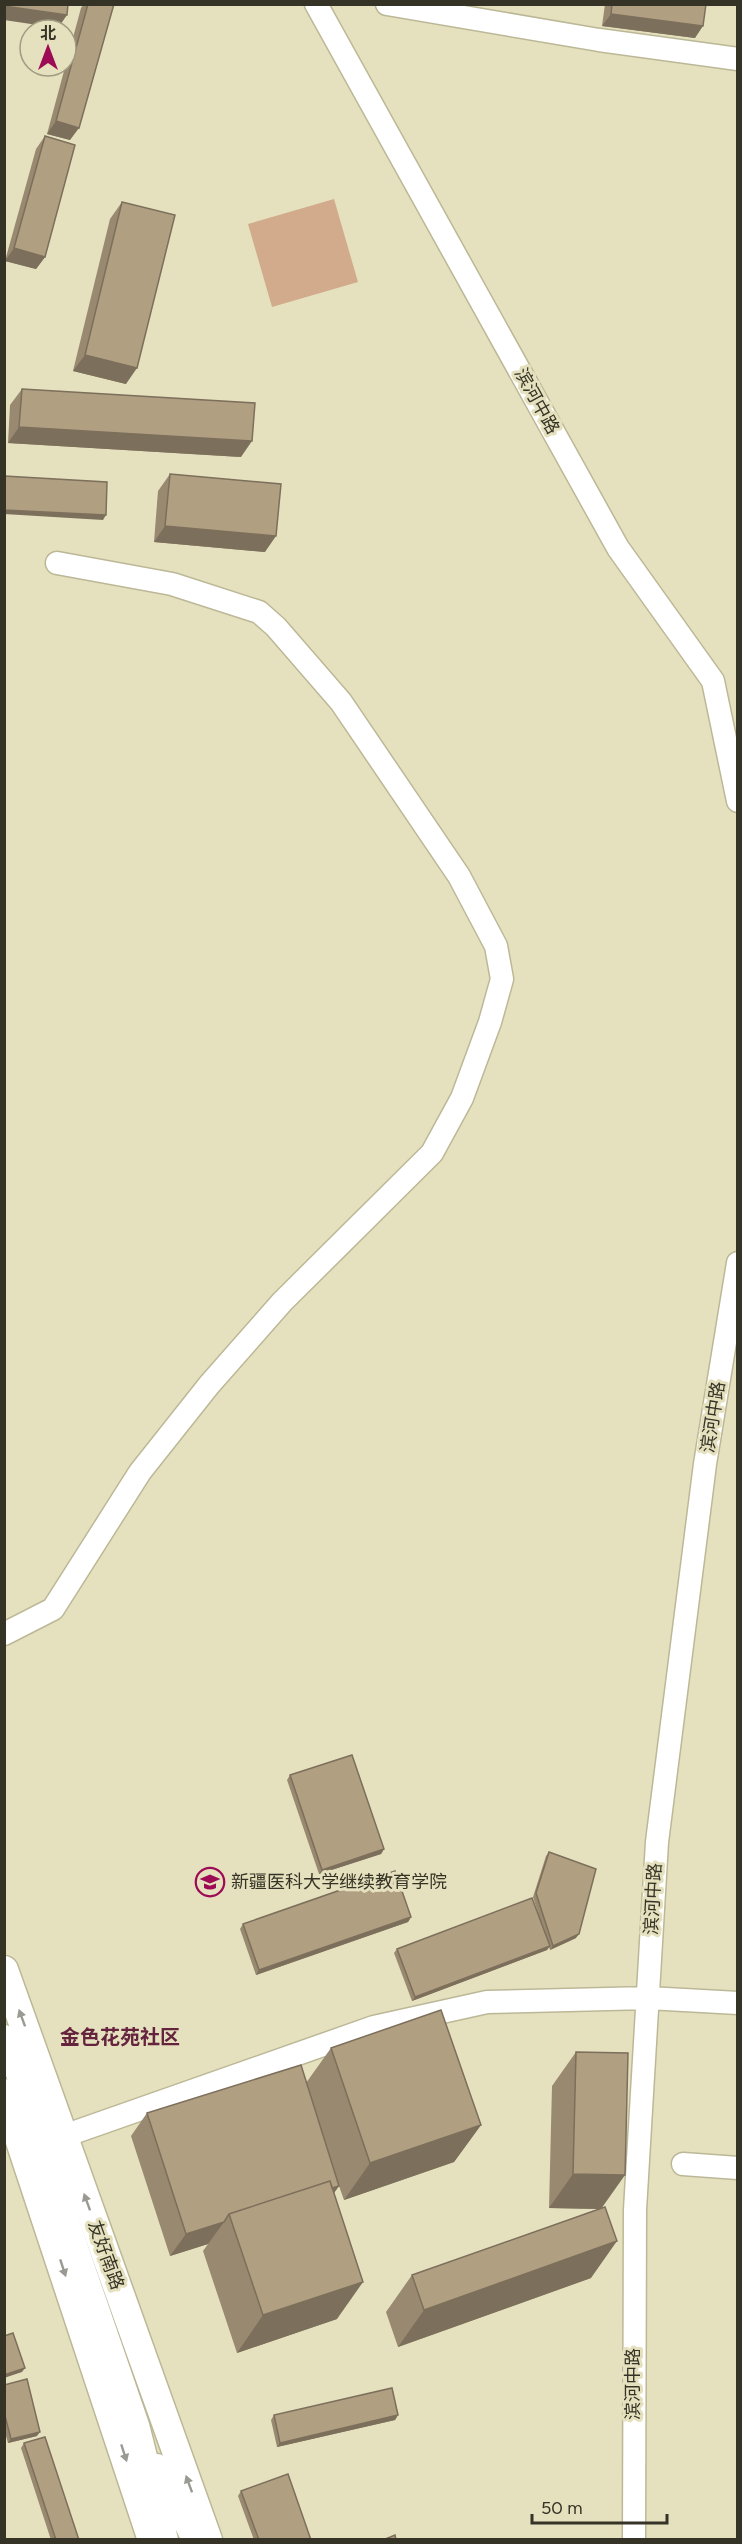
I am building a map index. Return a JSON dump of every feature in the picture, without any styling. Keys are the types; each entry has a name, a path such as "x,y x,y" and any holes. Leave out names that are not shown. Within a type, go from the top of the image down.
{"main road":[{"name":"友好南路","path":"4,1970 44,2144 152,2540"},
{"name":"友好南路","path":"4,2092 44,2144 208,2540"}],"street":[{"name":"滨河中路","path":"316,4 618,548 713,681 738,801"},
{"path":"387,4 599,40 738,59"},
{"path":"4,1634 53,1609 140,1472 209,1385 282,1302 432,1153 462,1098 490,1022 502,979 496,946 459,876 341,702 276,627 259,612 172,584 57,563"},
{"name":"滨河中路","path":"634,2540 634,2210 657,1842 705,1464 738,1263"},
{"path":"44,2144 374,2028 487,2002 648,1998 738,2003"},
{"path":"4,2037 44,2144 138,2425 167,2540"},
{"path":"683,2164 738,2168"},
{"path":"138,2425 193,2540"}],"shaded area":[{"path":"334,199 358,282 272,307 248,224"}],"building":[{"path":"4,4 68,4 67,15 4,6"},
{"path":"88,4 114,4 79,128 56,121 68,78 78,78 78,41"},
{"path":"612,4 706,4 703,26 611,14"},
{"path":"45,136 75,145 45,257 14,248"},
{"path":"122,202 175,215 137,368 85,355"},
{"path":"22,389 255,403 252,441 19,427"},
{"path":"170,474 281,484 276,536 165,526"},
{"path":"4,476 107,482 106,515 4,510"},
{"path":"352,1755 384,1849 322,1870 290,1775"},
{"path":"549,1852 596,1869 579,1934 553,1946 536,1893"},
{"path":"395,1871 411,1917 259,1970 243,1924"},
{"path":"532,1898 550,1946 415,1997 397,1949"},
{"path":"441,2010 481,2125 370,2163 331,2048"},
{"path":"576,2052 628,2053 625,2175 573,2174"},
{"path":"301,2065 339,2186 332,2188 330,2181 229,2214 224,2222 186,2234 147,2113"},
{"path":"330,2181 363,2282 263,2315 229,2214"},
{"path":"605,2207 617,2241 424,2310 412,2275"},
{"path":"13,2333 25,2368 4,2375 4,2336"},
{"path":"27,2379 40,2432 11,2439 4,2412 4,2385"},
{"path":"392,2388 398,2415 280,2443 274,2415"},
{"path":"45,2437 79,2540 56,2540 24,2443"},
{"path":"288,2474 311,2540 259,2540 241,2491"},
{"path":"395,2535 396,2540 383,2540"}],"place":[{"name":"新疆医科大学继续教育学院","path":"210,1882"}],"district":[{"name":"金色花苑社区","path":"120,2037"}]}
